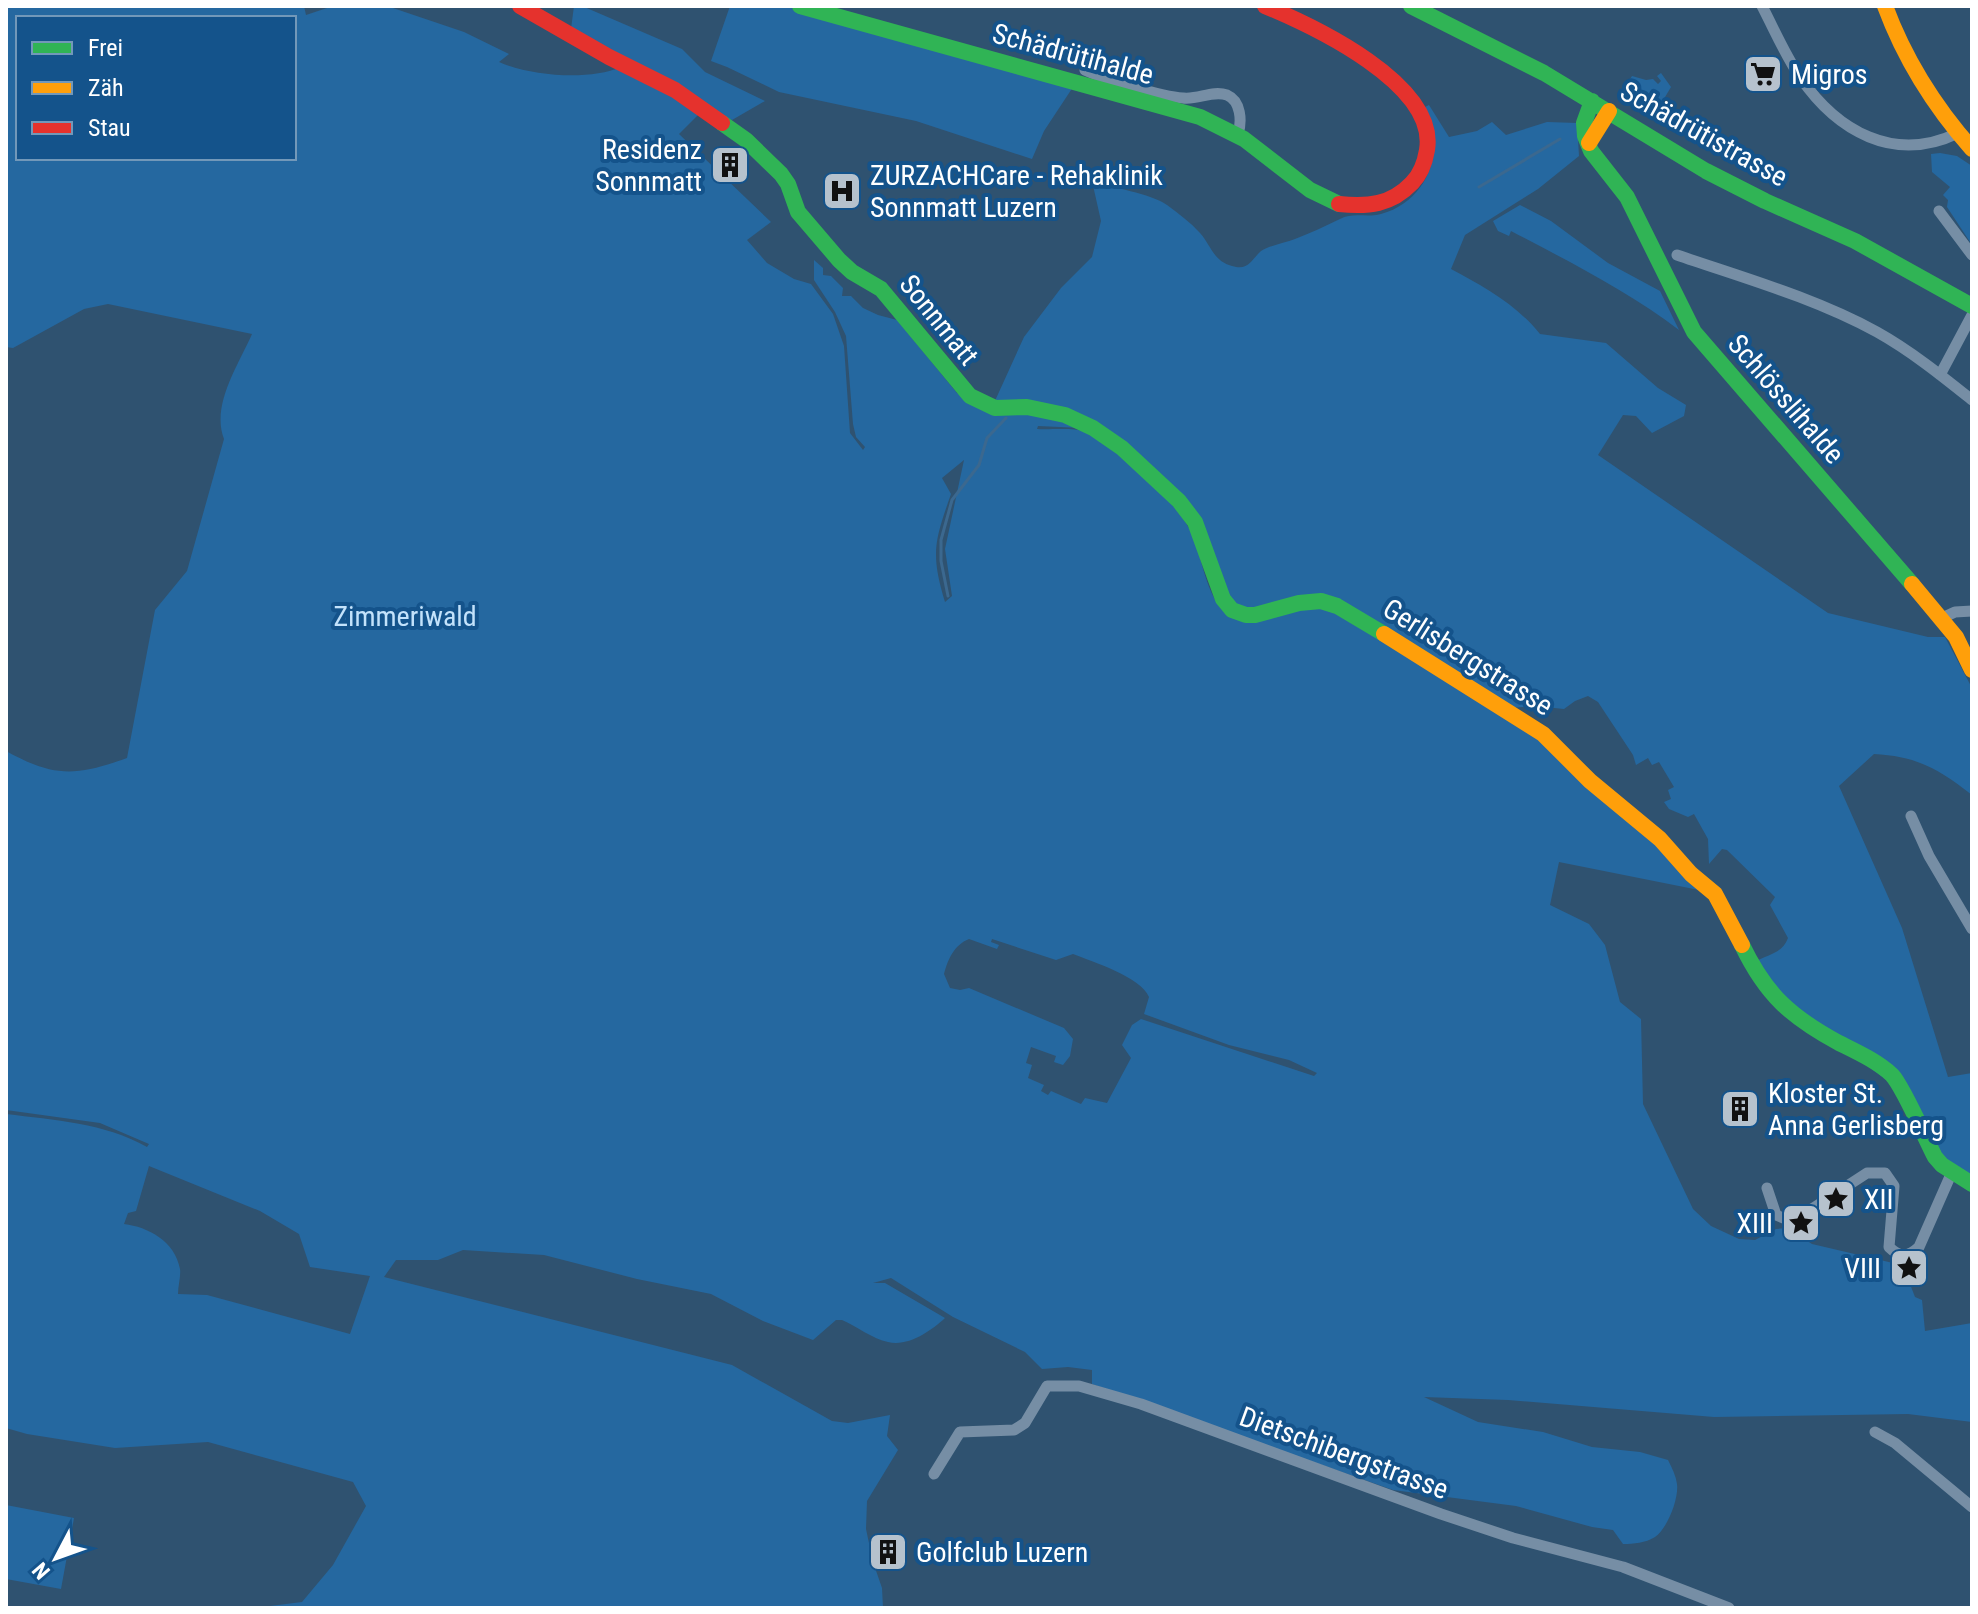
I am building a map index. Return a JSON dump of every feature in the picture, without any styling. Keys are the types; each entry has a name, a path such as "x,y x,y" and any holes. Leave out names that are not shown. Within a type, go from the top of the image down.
{"street":[{"name":"Sonnmatt","path":"520,6 609,57 675,90 733,129 767,159 788,184 798,212 839,260 852,272 881,289 960,387 984,404"},
{"name":"Schädrütihalde","path":"800,6 1172,107 1238,134 1319,196 1336,203 1352,207 1378,206 1405,192 1424,164 1427,146 1421,115 1411,101 1370,64 1331,38 1265,6"},
{"name":"Schädrütistrasse","path":"1411,6 1592,101 1706,171 1865,246 1972,306"},
{"path":"1762,6 1806,85 1832,113 1854,130 1871,139 1899,145 1927,145 1958,133"},
{"path":"1885,6 1904,54 1920,83 1972,149"},
{"name":"Schädrütihalde","path":"1085,70 1174,97 1229,96 1239,111 1241,122 1238,134"},
{"path":"1592,101 1584,123 1589,143 1609,111"},
{"name":"Schlösslihalde","path":"1589,143 1595,158 1621,189 1639,218 1677,302 1704,345 1942,618 1956,637 1972,670"},
{"path":"1939,211 1972,255"},
{"path":"1677,255 1834,311 1879,333 1972,400"},
{"path":"1940,375 1972,315"},
{"name":"Gerlisbergstrasse","path":"984,404 995,408 1027,407 1065,415 1093,428 1122,448 1179,501 1195,522 1223,599 1238,614 1250,615 1303,602 1320,601 1337,606 1543,734 1590,781 1660,839 1691,874 1715,894 1749,960 1779,1003 1806,1025 1875,1062 1894,1077 1930,1149 1942,1165 1972,1184"},
{"path":"1942,618 1955,612 1972,611"},
{"path":"1911,816 1929,856 1972,929"},
{"path":"1767,1188 1776,1215 1788,1220 1798,1218 1867,1173 1885,1173 1894,1186 1889,1247 1903,1256 1919,1247 1952,1172"},
{"name":"Dietschibergstrasse","path":"934,1474 960,1432 1014,1430 1025,1423 1047,1386 1079,1386 1141,1404 1456,1519 1634,1571 1729,1608"},
{"path":"1875,1432 1895,1443 1972,1507"}],"green space":[{"name":"Zimmeriwald","path":"6,6 304,6 306,15 333,6 387,6 464,32 509,54 499,62 527,71 577,75 621,67 701,112 679,134 771,222 747,240 767,263 794,279 811,284 833,314 844,346 850,433 863,450 865,447 856,437 853,424 846,336 814,280 814,260 823,268 823,275 831,276 843,288 842,296 851,296 863,308 897,320 957,393 1034,410 1082,428 1038,426 1037,429 1081,430 1130,462 1185,521 1213,595 1225,613 1319,604 1516,718 1626,812 1699,890 1559,862 1550,905 1589,924 1605,945 1620,1002 1641,1019 1643,1104 1693,1209 1711,1226 1739,1239 1755,1240 1776,1229 1787,1228 1812,1244 1910,1267 1908,1279 1915,1297 1922,1300 1925,1331 1972,1323 1972,1422 1908,1414 1714,1417 1508,1400 1424,1397 1478,1422 1543,1432 1592,1447 1640,1452 1668,1460 1676,1478 1677,1490 1668,1521 1651,1539 1623,1544 1613,1530 1516,1506 1393,1490 1092,1384 1092,1370 1068,1367 1042,1369 1025,1352 953,1317 891,1278 873,1283 885,1283 945,1318 926,1333 903,1342 882,1340 842,1320 836,1320 813,1340 763,1321 711,1294 544,1255 463,1250 438,1260 396,1260 384,1277 732,1365 832,1421 848,1423 890,1415 887,1436 898,1450 867,1501 866,1529 882,1588 883,1608 253,1608 302,1602 333,1565 366,1506 353,1482 208,1442 115,1448 6,1428 6,1114 79,1124 114,1133 147,1147 149,1144 100,1123 6,1110 6,751 38,766 66,771 79,771 127,758 155,610 187,571 224,439 221,426 223,399 252,334 108,304 84,309 13,348 6,347","holes":["964,460 945,549 952,596 945,602 937,571 936,547 951,494 942,478","969,939 997,949 999,945 991,942 992,939 1056,960 1073,954 1137,983 1149,997 1144,1014 1229,1045 1289,1060 1317,1073 1314,1076 1141,1019 1132,1025 1122,1045 1131,1058 1107,1103 1085,1098 1081,1104 1051,1091 1048,1095 1041,1091 1044,1085 1028,1078 1032,1065 1026,1063 1031,1047 1056,1056 1054,1062 1063,1065 1070,1056 1073,1039 1064,1028 969,988 950,988 944,974 946,968 952,953","149,1166 260,1211 299,1234 310,1267 370,1276 350,1334 207,1295 178,1294 180,1269 173,1251 151,1232 124,1224 128,1213 136,1211"]},
{"path":"574,6 582,6 682,49 705,72 765,101 732,120 717,113 571,29"},
{"path":"730,6 784,6 1073,87 1044,131 1032,159 916,121 779,92 711,61"},
{"path":"1661,73 1671,87 1652,119 1618,97 1632,76 1653,79 1658,84 1661,81 1657,76"},
{"path":"1429,105 1449,137 1477,131 1492,122 1506,135 1547,122 1577,123 1579,156 1538,189 1465,235 1451,269 1510,305 1540,334 1606,343 1658,388 1686,405 1684,416 1652,433 1636,416 1623,415 1598,455 1828,613 1928,637 1945,637 1972,688 1972,795 1926,766 1889,755 1874,754 1839,786 1902,928 1948,1077 1972,1073 1972,1179 1943,1160 1910,1097 1787,1007 1755,962 1778,951 1788,938 1770,905 1775,897 1727,850 1722,849 1709,864 1708,839 1694,814 1688,817 1669,809 1664,802 1671,799 1668,790 1674,787 1659,762 1652,765 1648,758 1636,765 1633,755 1598,702 1588,696 1564,709 1535,706 1510,708 1351,608 1241,611 1225,597 1183,501 1089,422 994,403 1024,337 1061,288 1092,257 1101,221 1092,181 1141,194 1167,205 1196,229 1221,260 1242,267 1269,247 1301,237 1345,217 1381,214 1411,198 1429,171 1433,156 1434,140 1425,107"},
{"path":"1931,154 1957,156 1972,166 1972,245 1947,207 1948,200 1943,195 1950,187 1932,172"},
{"path":"1520,205 1551,221 1608,263 1660,291 1679,330 1576,265 1511,231 1509,236 1498,231 1493,221"},
{"path":"6,1505 74,1518 61,1589 6,1579"}],"waterway":[{"path":"1479,187 1560,139"},
{"path":"948,596 941,561 941,540 952,500 979,465 987,438 1006,418"}],"traffic: fast":[{"path":"800,6 1200,117 1244,139 1310,190 1339,204"},
{"path":"1411,6 1544,73 1706,171 1855,241 1972,306"},
{"path":"1592,101 1584,123 1591,151 1627,197 1694,332 1912,584"},
{"path":"722,123 746,140 781,174 798,212 839,260 852,272 881,289 970,396 995,408 1027,407 1065,415 1093,428 1122,448 1179,501 1195,522 1223,599 1232,610 1255,615 1299,603 1321,601 1337,606 1384,634"},
{"path":"1742,945 1761,978 1794,1014 1892,1075 1935,1157 1972,1184"}],"traffic: slow":[{"path":"1885,6 1922,82 1972,149"},
{"path":"1589,143 1609,111"},
{"path":"1912,584 1956,637 1972,670"},
{"path":"1384,634 1543,734 1590,781 1660,839 1691,874 1715,894 1742,945"}],"traffic: jam":[{"path":"520,6 609,57 675,90 722,123"},
{"path":"1265,6 1312,28 1368,61 1413,102 1425,126 1427,150 1424,163 1404,190 1378,203 1339,204"}],"place":[{"name":"Migros","path":"1763,74"},
{"name":"Residenz Sonnmatt","path":"730,165"},
{"name":"ZURZACHCare - Rehaklinik Sonnmatt Luzern","path":"842,191"},
{"name":"Kloster St. Anna Gerlisberg","path":"1740,1109"},
{"name":"XII","path":"1836,1199"},
{"name":"XIII","path":"1801,1223"},
{"name":"VIII","path":"1909,1268"},
{"name":"Golfclub Luzern","path":"888,1552"}]}
